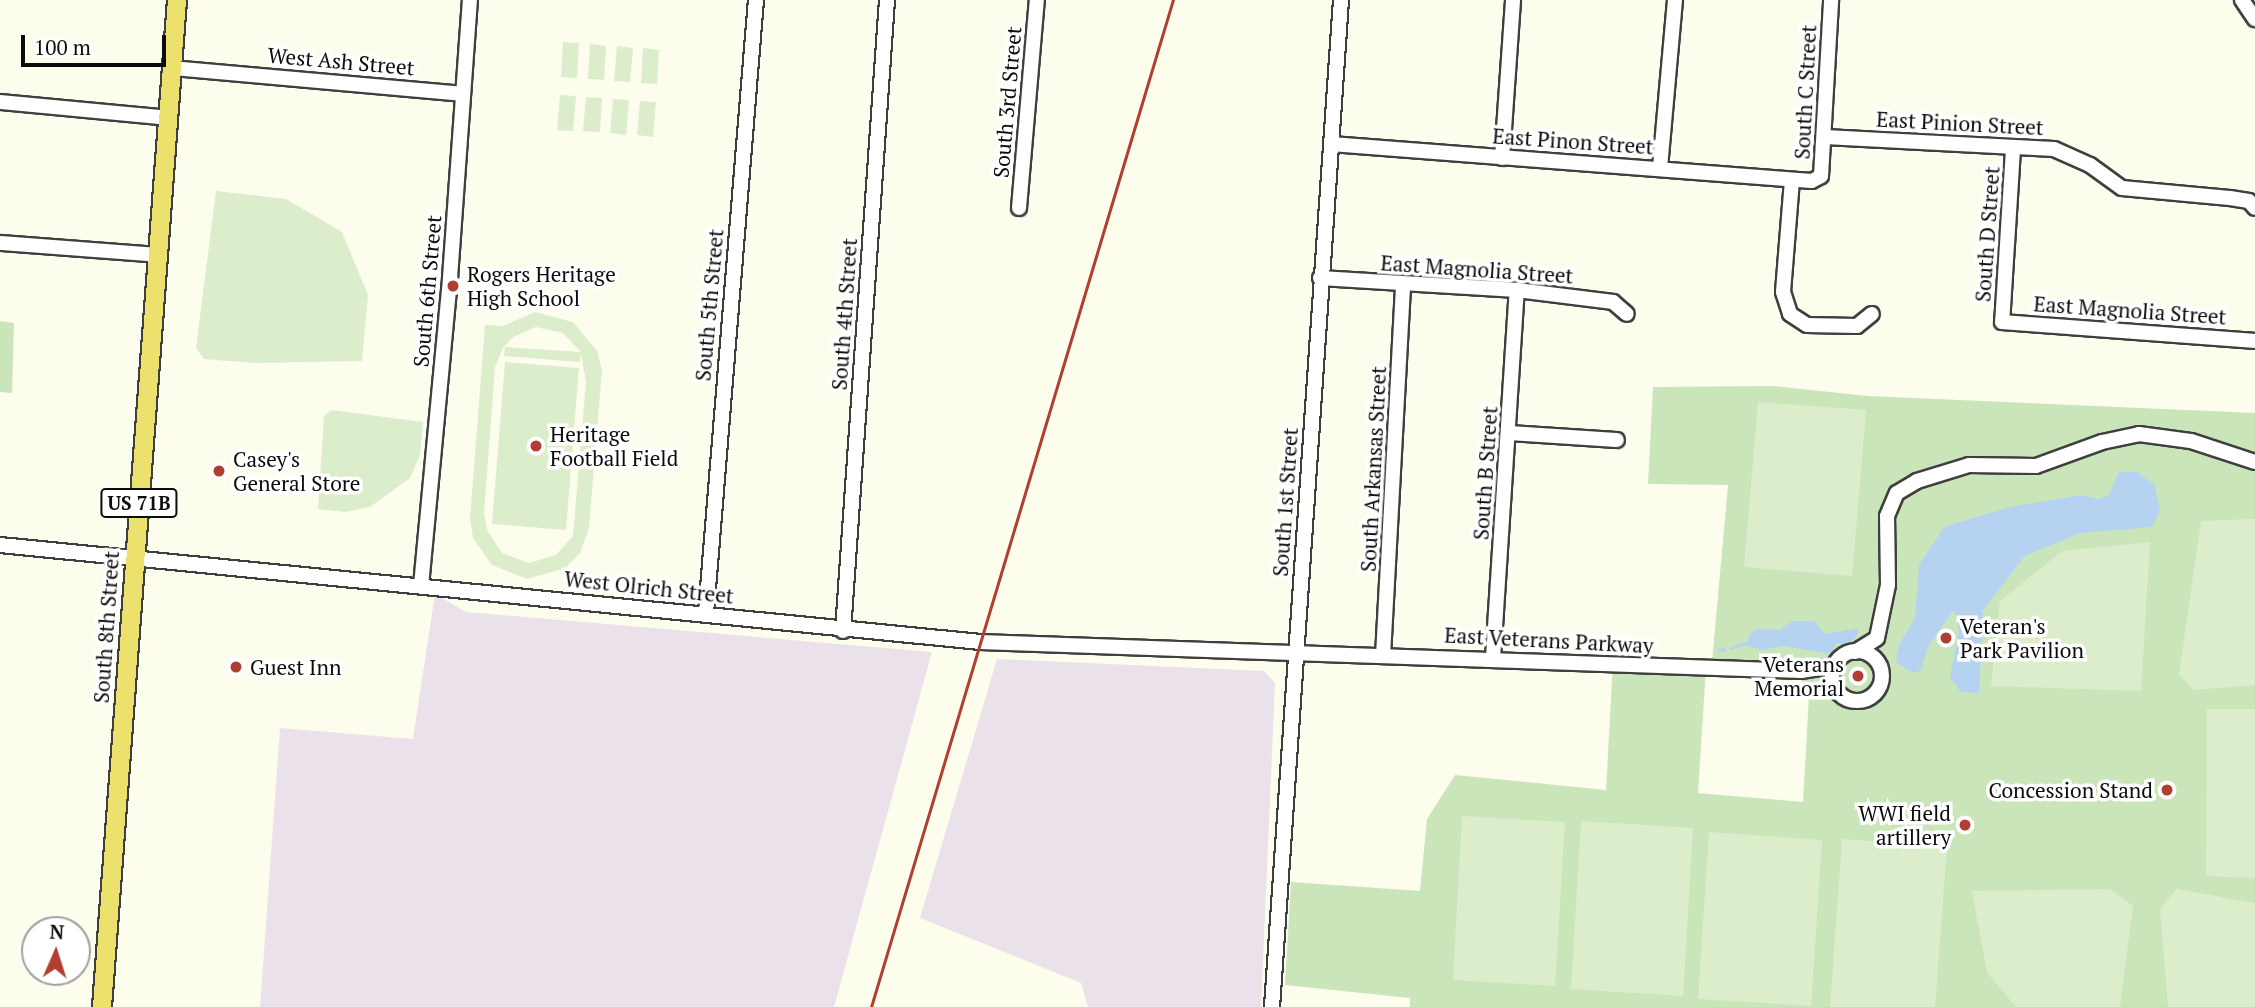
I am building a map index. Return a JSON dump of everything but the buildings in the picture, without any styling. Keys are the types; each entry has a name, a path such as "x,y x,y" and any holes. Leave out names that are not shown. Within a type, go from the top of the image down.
{"main road":[{"name":"South 8th Street","path":"102,1007 177,0"}],"street":[{"name":"South 6th Street","path":"421,586 470,0"},
{"name":"South 5th Street","path":"706,613 756,0"},
{"name":"South 4th Street","path":"843,631 887,0"},
{"name":"South 3rd Street","path":"1019,208 1037,0"},
{"name":"South 1st Street","path":"1272,1007 1341,0"},
{"path":"1502,158 1513,0"},
{"path":"1660,168 1675,0"},
{"name":"South C Street","path":"1812,181 1821,176 1831,0"},
{"path":"2242,0 2255,19"},
{"name":"West Ash Street","path":"172,68 463,94"},
{"path":"0,102 167,118"},
{"name":"East Pinion Street","path":"1825,137 2013,149 2054,149 2090,164 2122,188 2252,204"},
{"name":"East Pinon Street","path":"1331,144 1812,181"},
{"name":"South D Street","path":"2002,322 2013,149"},
{"path":"1792,180 1783,292 1790,314 1807,325 1857,326 1871,314"},
{"path":"0,243 158,255"},
{"name":"East Magnolia Street","path":"1320,278 1403,285 1517,289 1613,302 1627,314"},
{"name":"South Arkansas Street","path":"1383,656 1403,285"},
{"name":"South B Street","path":"1493,658 1517,289"},
{"name":"East Magnolia Street","path":"2002,322 2255,341"},
{"path":"1509,433 1617,440"},
{"path":"1855,652 1876,660 1875,640 1888,585 1887,516 1897,493 1926,477 1969,465 2036,466 2102,442 2139,434 2191,441 2255,462"},
{"name":"West Olrich Street","path":"0,545 706,613 843,631 1124,649 1296,652"},
{"name":"East Veterans Parkway","path":"1296,652 1801,671 1834,666 1875,640"},
{"name":"East Veterans Parkway","path":"1801,671 1835,688 1848,699 1870,698 1882,680 1876,660"},
{"path":"1834,666 1835,688"}],"shaded area":[{"path":"435,594 466,612 932,652 834,1007 260,1007 280,728 413,739"},
{"path":"997,659 1264,671 1275,683 1261,1007 1088,1007 1081,983 920,918"}],"green space":[{"path":"563,42 579,43 577,78 561,77"},
{"path":"590,44 606,46 604,80 588,79"},
{"path":"617,46 633,48 630,82 614,81"},
{"path":"643,48 659,50 657,84 641,83"},
{"path":"560,95 576,96 573,131 557,130"},
{"path":"586,97 602,98 600,132 583,131"},
{"path":"613,99 629,100 626,135 610,133"},
{"path":"640,101 656,102 653,137 637,135"},
{"path":"216,191 286,199 342,232 368,295 362,361 254,363 204,359 196,348"},
{"path":"535,312 573,322 597,351 602,370 589,528 580,553 565,568 527,579 492,565 473,538 470,519 485,325 503,326","holes":["536,327 563,333 581,352 505,347 504,356 580,362 581,353 586,382 573,536 556,555 529,563 502,553 487,530 484,513 495,367 503,348 513,337"]},
{"path":"0,321 14,323 12,393 0,392"},
{"name":"Heritage Football Field","path":"505,362 579,368 566,530 492,524"},
{"path":"1773,386 1868,396 2255,413 2255,1007 1410,1007 1410,998 1285,985 1291,882 1420,891 1427,819 1455,775 1606,790 1613,663 1706,668 1698,793 1803,802 1809,695 1800,678 1711,673 1728,485 1648,484 1653,387"},
{"path":"1758,402 1866,410 1852,576 1744,567"},
{"path":"331,410 423,422 420,455 410,478 370,507 345,512 318,509 324,416"},
{"path":"2255,519 2255,685 2193,690 2179,674 2201,521"},
{"path":"2150,542 2141,691 1991,686 2000,601 2062,551"},
{"path":"2207,709 2255,709 2255,878 2206,876"},
{"path":"1462,816 1565,822 1555,986 1453,980"},
{"path":"1581,821 1693,828 1683,996 1571,989"},
{"path":"1709,832 1822,840 1811,1006 1698,999"},
{"path":"1842,839 1947,847 1935,1007 1830,1007"},
{"path":"2110,889 2133,906 2120,1007 2016,1007 1987,972 1972,891"},
{"path":"2176,889 2255,903 2255,1007 2168,1007 2160,909"}],"water":[{"path":"2119,472 2137,472 2155,485 2160,511 2152,527 2080,533 2025,556 1983,610 1979,693 1961,692 1950,677 1959,630 1954,610 1928,646 1921,670 1913,673 1896,662 1899,645 1915,618 1919,565 1944,527 2010,507 2081,495 2098,499 2108,496"},
{"path":"1792,621 1814,621 1825,634 1858,628 1857,636 1849,644 1836,643 1831,654 1785,646 1762,650 1748,646 1749,635 1757,629 1780,630"}],"waterway":[{"path":"1731,648 1748,642"},
{"path":"1719,650 1724,649"}],"railway":[{"path":"871,1007 1173,0"}],"place":[{"name":"Rogers Heritage High School","path":"453,286"},
{"name":"Heritage Football Field","path":"536,446"},
{"name":"Casey's General Store","path":"219,471"},
{"name":"Veteran's Park Pavilion","path":"1946,638"},
{"name":"Guest Inn","path":"236,667"},
{"name":"Veterans Memorial","path":"1858,676"},
{"name":"Concession Stand","path":"2167,790"},
{"name":"WWI field artillery","path":"1965,825"}]}
